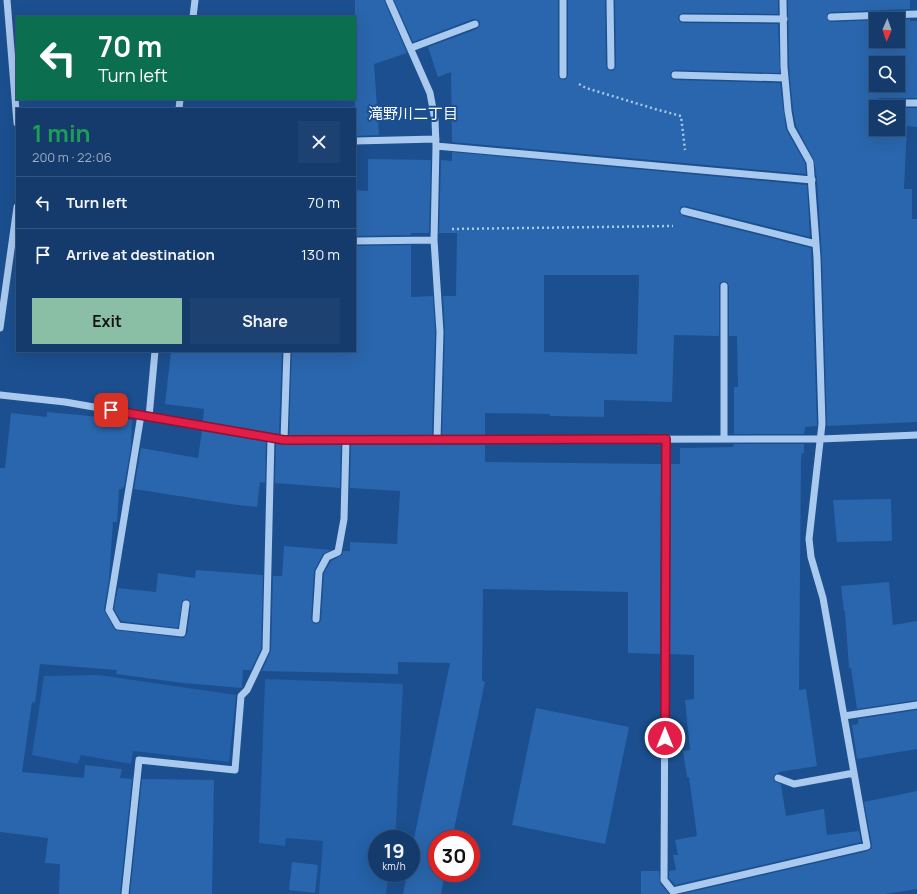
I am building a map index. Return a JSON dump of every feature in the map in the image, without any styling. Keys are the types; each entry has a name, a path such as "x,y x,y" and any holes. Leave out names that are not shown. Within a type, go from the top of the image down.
{"street":[{"path":"7,0 16,111"},
{"path":"193,16 195,0"},
{"path":"389,0 430,94 435,120 434,240 440,332 437,439"},
{"path":"563,0 563,75"},
{"path":"610,0 611,66"},
{"path":"666,439 664,880 674,893 867,846 823,598 811,557 809,539 822,424 821,348 816,244 810,162 791,128 788,111 784,67 783,0"},
{"path":"831,17 917,14"},
{"path":"683,18 784,19"},
{"path":"411,48 475,24"},
{"path":"675,75 785,78"},
{"path":"905,103 917,103"},
{"path":"356,141 436,143 812,180"},
{"path":"684,211 816,244"},
{"path":"0,328 16,214"},
{"path":"356,242 434,240"},
{"path":"724,286 724,439"},
{"path":"150,417 156,352"},
{"path":"284,440 288,352"},
{"path":"0,395 66,402 284,440 821,439 917,435"},
{"path":"141,415 110,610 118,626 182,634 186,604"},
{"path":"125,894 139,760 235,770 241,696 247,690 266,650 271,438"},
{"path":"316,619 319,572 327,557 338,552 344,519 346,440"},
{"path":"844,716 917,705"},
{"path":"778,778 794,784 854,773"}],"path":[{"path":"563,75 586,88 681,116 687,168"},
{"path":"435,229 672,227"}],"shaded area":[{"path":"99,675 236,695 229,762 133,751 131,764 81,755 78,764 32,755 44,676"},
{"path":"265,679 403,684 395,830 368,830 368,882 388,882 386,894 319,894 323,841 286,838 285,846 259,843"}],"building":[{"path":"355,0 384,0 407,53 374,64 379,135 356,136"},
{"path":"394,0 558,0 558,75 559,78 563,80 566,79 568,75 568,0 605,0 606,66 607,69 611,71 614,70 616,66 615,0 778,0 778,14 683,13 679,15 678,18 680,22 683,23 778,24 780,73 675,70 671,72 670,75 672,79 675,80 780,83 786,129 805,163 806,174 452,142 451,72 438,77 428,47 477,29 480,22 473,19 413,42"},
{"path":"788,0 910,0 910,9 831,12 827,14 827,19 831,22 869,20 869,48 905,48 905,19 917,21 917,98 880,98 876,100 869,100 869,136 905,136 905,108 917,108 917,127 907,126 904,189 912,189 912,219 917,219 917,422 827,426 822,258 817,180 814,160 796,126 789,67"},
{"path":"452,152 807,185 810,237 685,206 681,207 679,212 683,216 811,248 817,426 805,427 804,434 734,434 734,387 738,387 737,336 729,336 729,286 727,282 724,281 720,283 719,286 719,336 674,335 672,402 604,400 604,417 485,413 485,435 442,435 445,332 443,296 456,296 457,233 439,233 441,160 452,161","holes":["544,275 639,275 637,354 544,352"]},
{"path":"368,159 431,160 429,233 411,233 411,235 356,236 356,190 368,191"},
{"path":"411,245 411,297 433,296 435,332 432,435 289,435 292,352 356,352 356,246"},
{"path":"171,352 282,352 279,434 203,421 204,409 165,404"},
{"path":"47,412 132,420 131,447 124,487 119,489 117,522 113,522 109,580 104,609 115,630 184,638 187,634 191,605 187,599 182,601 178,628 121,621 114,609 118,588 156,592 158,573 195,578 196,570 263,575 261,649 251,670 243,670 242,688 183,683 116,674 117,670 40,664 35,703 32,702 22,772 84,778 85,765 122,769 120,778 132,779 120,894 59,894 60,864 45,863 48,838 0,832 0,468 5,468 11,413 47,417"},
{"path":"202,431 266,442 265,483 260,482 257,507 134,489 141,448 198,458"},
{"path":"276,444 341,445 340,488 275,483"},
{"path":"734,444 804,444 804,453 802,453 801,459 799,690 806,689 817,766 779,772 775,774 773,778 774,781 781,784 786,816 824,809 827,835 859,831 858,824 861,842 675,885 669,878 669,871 676,870 673,855 678,855 675,840 697,836 689,777 687,777 683,751 690,750 685,700 694,699 694,655 670,654 671,464 680,464 680,448 733,447"},
{"path":"351,445 485,445 485,462 661,464 660,654 628,653 628,592 483,589 482,681 485,682 454,830 428,830 428,882 443,882 441,894 403,894 405,882 420,882 420,830 416,830 450,663 398,662 398,674 262,671 271,650 273,576 282,576 284,546 331,550 323,554 314,571 311,619 313,623 316,624 321,620 324,573 331,561 342,555 343,551 350,551 350,542 397,544 400,491 350,488"},
{"path":"891,499 892,541 837,542 833,500"},
{"path":"889,582 893,625 917,621 917,700 857,709 851,668 849,668 845,611 841,586"},
{"path":"536,708 629,727 605,844 512,825"},
{"path":"917,710 917,749 857,759 852,725 858,724 858,719"},
{"path":"142,779 214,780 212,894 130,894"},
{"path":"917,791 917,889 885,894 682,894 868,851 872,848 872,845 864,802"},
{"path":"292,862 318,865 315,893 289,890"},
{"path":"641,871 659,871 660,883 669,894 641,894"}],"district":[{"name":"滝野川二丁目","path":"413,114"}],"route":[{"path":"111,410 284,440 666,439 665,738"}]}
